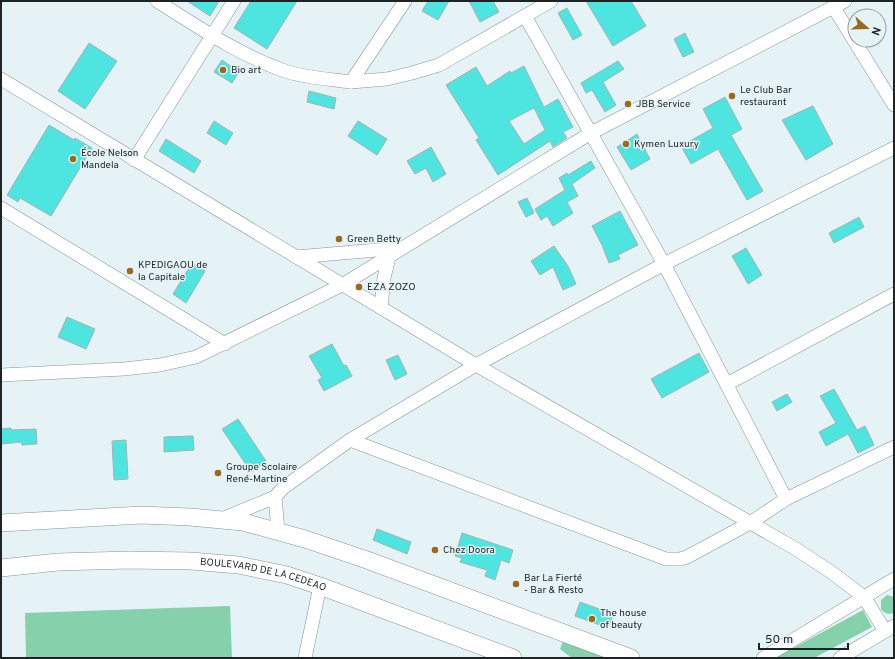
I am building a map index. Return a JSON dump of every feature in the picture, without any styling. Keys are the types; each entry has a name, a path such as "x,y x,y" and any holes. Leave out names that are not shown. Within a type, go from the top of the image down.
{"main road":[{"path":"1,523 141,515 221,519 243,522 305,539 382,565 631,658"},
{"name":"BOULEVARD DE LA CEDEAO","path":"1,568 58,562 113,560 191,561 238,565 287,575 320,586 513,658"}],"street":[{"path":"157,1 211,36 268,65 286,72 309,77 351,82 387,79 439,65 551,1"},
{"path":"134,160 234,1"},
{"path":"351,82 406,1"},
{"path":"1,375 124,369 160,365 196,357 342,285 591,133 840,4 894,105"},
{"path":"525,16 664,264 786,499"},
{"path":"1,78 134,160 476,365 796,549 832,572 864,597 890,629 840,658"},
{"path":"221,519 275,497 284,488 350,440 476,365 664,264 894,148"},
{"path":"1,208 225,344"},
{"path":"296,257 404,248"},
{"path":"381,307 384,278 389,257"},
{"path":"727,384 894,294"},
{"path":"350,440 666,559 680,560 750,523 786,499 894,447"},
{"path":"275,497 278,531"},
{"path":"763,658 894,579"},
{"path":"305,658 320,586"}],"green space":[{"path":"887,595 894,597 894,613 886,613 881,609 881,600"},
{"path":"230,606 232,658 26,658 25,613"},
{"path":"863,610 872,627 814,658 775,658"},
{"path":"563,641 612,658 572,658 560,649"}],"building":[{"path":"187,1 219,1 210,16"},
{"path":"251,1 297,1 267,49 234,28"},
{"path":"428,1 449,1 438,20 422,11"},
{"path":"469,1 493,1 499,12 480,22"},
{"path":"586,1 631,1 646,26 613,46"},
{"path":"567,8 582,35 573,40 558,13"},
{"path":"685,33 694,52 683,57 674,39"},
{"path":"89,43 117,61 85,109 58,91"},
{"path":"222,60 239,72 232,83 214,72"},
{"path":"618,61 624,69 603,82 616,105 605,112 592,90 586,93 581,83"},
{"path":"524,66 544,107 558,99 573,127 563,132 567,138 553,147 550,141 498,175 476,140 479,138 446,85 476,67 487,86 510,71 511,73","holes":["534,108 545,130 524,144 509,121"]},
{"path":"309,91 336,98 334,109 307,102"},
{"path":"725,97 742,129 731,135 763,191 747,200 718,149 691,164 681,146 713,128 703,109"},
{"path":"813,106 833,144 806,160 782,120"},
{"path":"214,121 233,133 226,145 207,133"},
{"path":"358,121 387,139 377,155 348,136"},
{"path":"49,125 74,140 75,138 92,148 51,216 20,198 18,202 7,195"},
{"path":"637,134 650,159 631,170 617,147"},
{"path":"166,139 201,161 194,173 159,151"},
{"path":"431,147 446,174 433,182 426,168 415,174 407,161"},
{"path":"591,161 595,168 572,184 578,196 567,202 573,213 553,226 547,216 541,220 535,209 565,190 559,178 567,173 568,175"},
{"path":"527,198 534,213 526,217 518,202"},
{"path":"620,211 638,245 618,255 620,259 609,263 592,226"},
{"path":"859,217 864,227 834,243 829,233"},
{"path":"554,246 568,266 576,284 563,290 553,267 540,275 531,261"},
{"path":"746,248 762,275 748,284 732,256"},
{"path":"192,263 205,271 186,303 173,294"},
{"path":"67,317 95,329 86,349 58,337"},
{"path":"332,344 344,366 346,365 352,376 324,391 318,380 322,378 309,356"},
{"path":"699,353 709,372 662,398 651,379"},
{"path":"398,355 407,374 395,380 386,360"},
{"path":"834,389 857,430 865,426 874,445 858,453 848,434 826,446 819,432 836,423 820,396"},
{"path":"787,394 792,402 777,411 772,402"},
{"path":"238,419 266,461 251,472 222,429"},
{"path":"11,428 11,430 36,429 37,444 22,445 21,442 1,444 1,429"},
{"path":"193,436 194,450 164,452 164,437"},
{"path":"126,440 128,479 114,480 112,441"},
{"path":"377,529 411,542 407,554 373,540"},
{"path":"462,533 513,550 509,563 501,560 495,580 485,576 487,570 460,562 462,558 455,556"},
{"path":"580,602 613,614 608,628 575,616"}],"place":[{"name":"Bio art","path":"223,70"},
{"name":"Le Club Bar restaurant","path":"732,96"},
{"name":"JBB Service","path":"628,104"},
{"name":"Kymen Luxury","path":"626,144"},
{"name":"École Nelson Mandela","path":"73,159"},
{"name":"Green Betty","path":"339,239"},
{"name":"KPEDIGAOU de la Capitale","path":"130,271"},
{"name":"EZA ZOZO","path":"359,287"},
{"name":"Groupe Scolaire René-Martine","path":"218,473"},
{"name":"Chez Doora","path":"435,550"},
{"name":"Bar La Fierté - Bar & Resto","path":"516,584"},
{"name":"The house of beauty","path":"592,619"}]}
